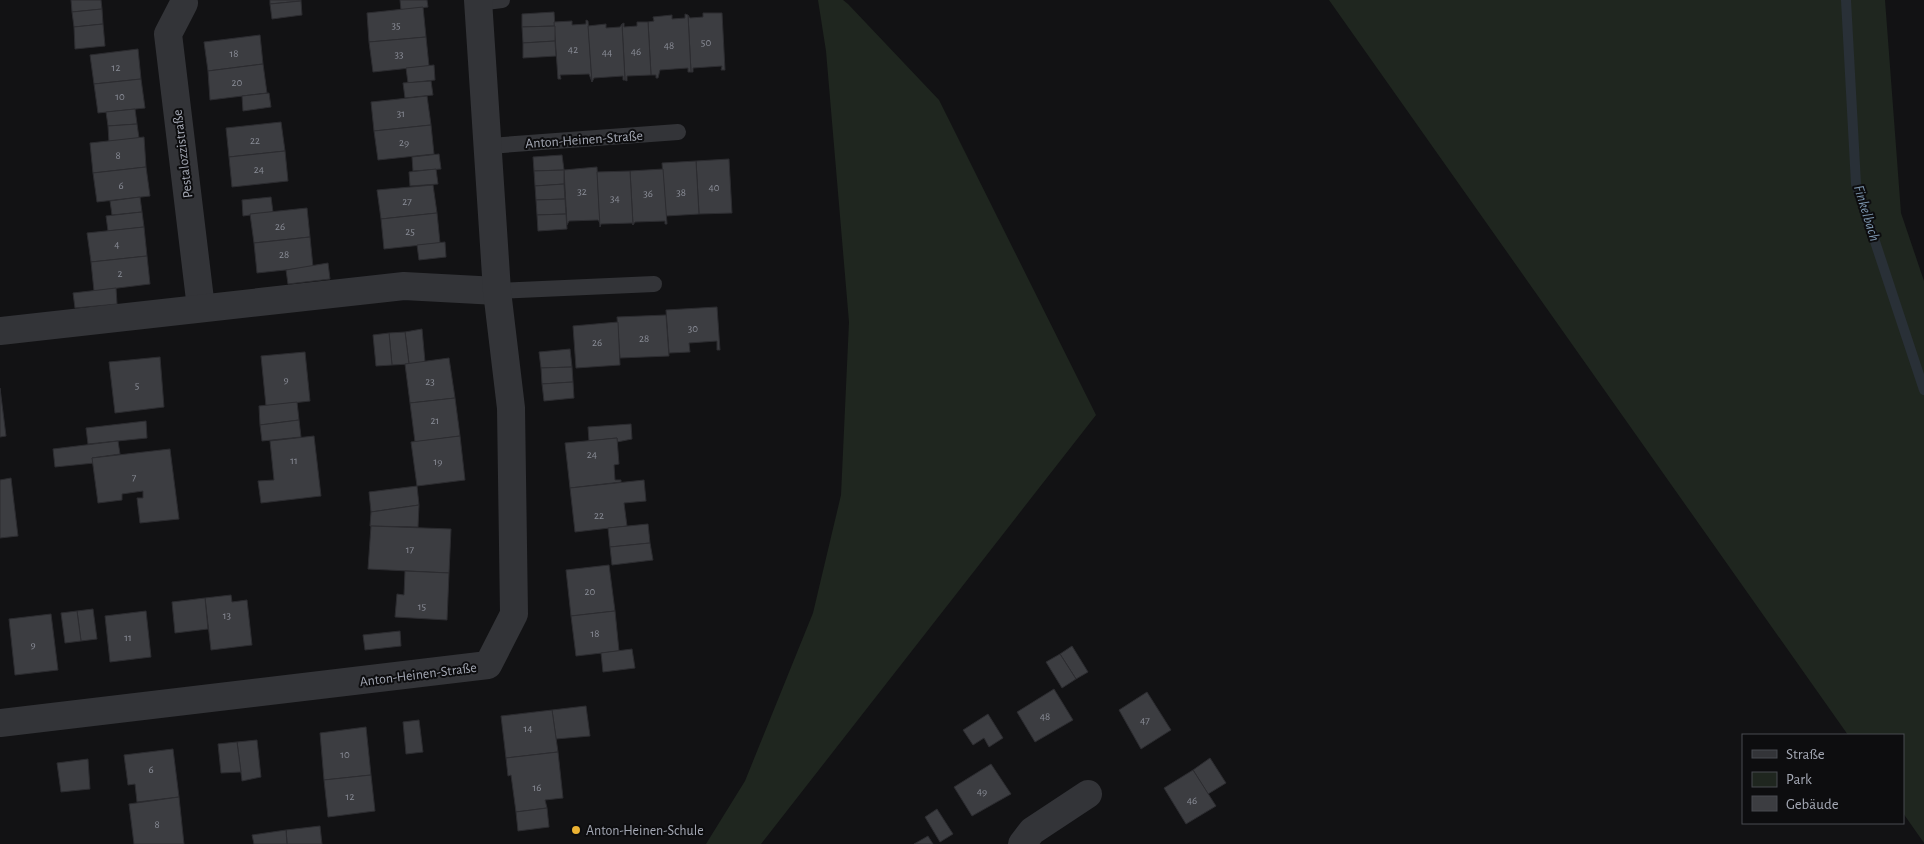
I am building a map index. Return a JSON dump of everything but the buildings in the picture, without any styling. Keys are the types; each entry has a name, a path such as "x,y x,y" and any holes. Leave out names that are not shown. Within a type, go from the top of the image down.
{"street":[{"name":"Anton-Heinen-Straße","path":"0,723 488,665 514,614 511,408 497,291 489,146 486,1"},
{"name":"Pestalozzistraße","path":"184,3 168,34 201,308"},
{"path":"0,332 404,286 497,291"},
{"path":"1022,844 1032,831 1088,794"}],"lane":[{"name":"Anton-Heinen-Straße","path":"489,146 678,132"},
{"path":"497,291 654,284"}],"green space":[{"path":"818,0 843,0 848,4 939,100 1096,415 761,844 706,844 745,781 813,613 841,495 849,322 826,51"},
{"path":"1329,0 1885,0 1901,213 1924,281 1924,843 1904,814 1904,734 1847,734"}],"waterway":[{"name":"Finkelbach","path":"1846,0 1856,184 1924,390"}],"place":[{"name":"Anton-Heinen-Schule","path":"576,830"}]}
